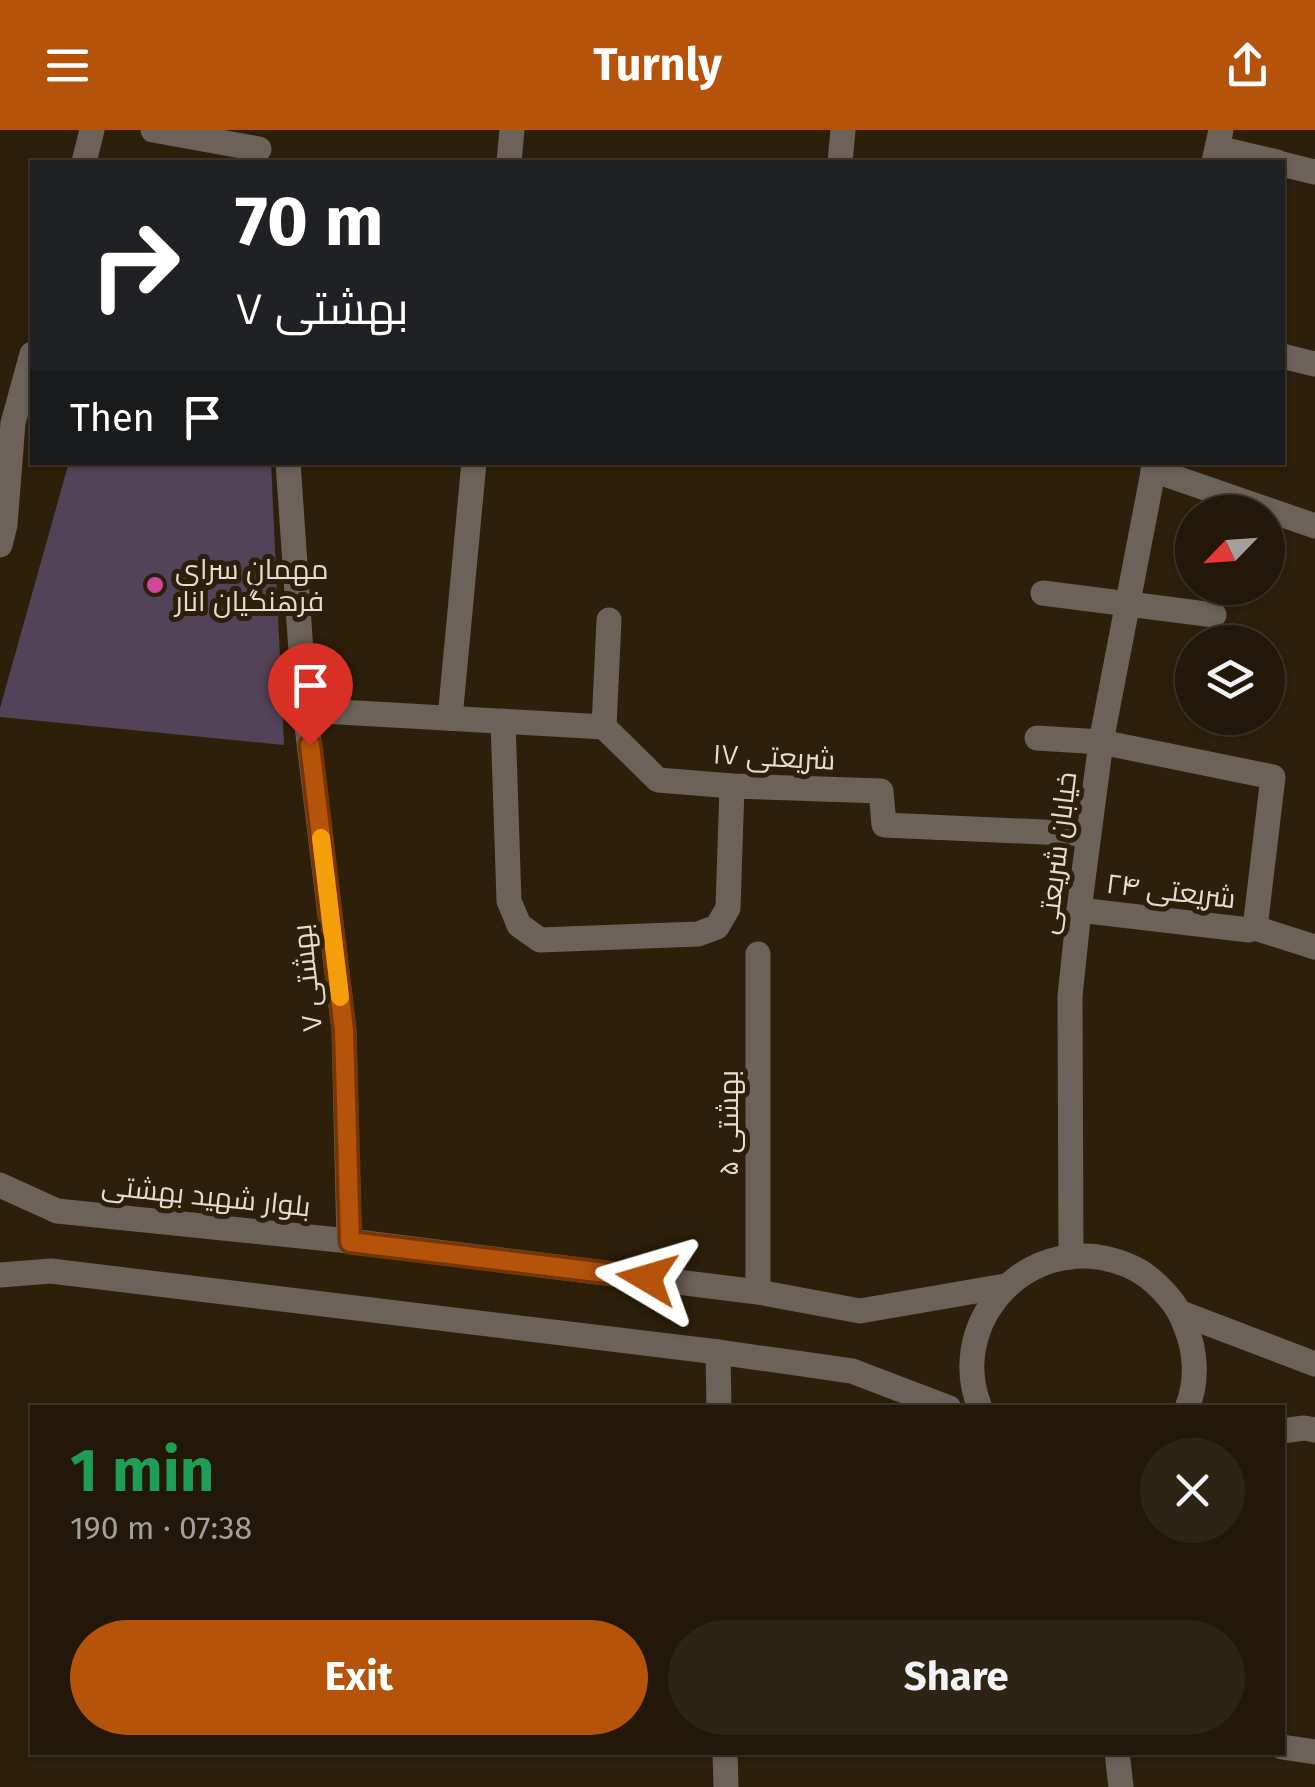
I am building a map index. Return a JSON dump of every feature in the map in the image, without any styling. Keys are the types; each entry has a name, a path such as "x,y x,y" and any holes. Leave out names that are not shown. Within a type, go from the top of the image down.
{"street":[{"path":"84,160 92,130"},
{"path":"152,130 259,149"},
{"path":"508,160 512,130"},
{"path":"840,160 843,130"},
{"path":"1217,147 1268,160"},
{"path":"1285,164 1315,172"},
{"path":"1285,357 1315,364"},
{"path":"0,545 13,417 30,361"},
{"name":"بهشتی ۷","path":"288,465 305,710 344,1030 350,1242"},
{"path":"450,718 474,465"},
{"path":"1154,466 1315,526"},
{"name":"خیابان شریعتی","path":"1071,1257 1070,996 1079,910 1101,742 1154,466"},
{"path":"1043,593 1214,615"},
{"path":"305,710 604,727 609,620"},
{"path":"503,721 509,901 519,925 540,940 698,934 716,927 728,908 732,786"},
{"name":"شریعتی ۱۷","path":"604,727 658,780 881,791 884,825 1088,834"},
{"path":"1037,738 1101,742 1273,777 1256,928"},
{"name":"شریعتی ۲۴","path":"1079,910 1256,928 1315,946"},
{"name":"بهشتی ۵","path":"758,954 758,1292"},
{"name":"بلوار شهید بهشتی","path":"0,1185 58,1211 758,1292 860,1311 1005,1286"},
{"path":"979,1405 971,1365 976,1336 987,1310 1005,1286 1029,1269 1056,1258 1085,1255 1114,1259 1141,1271 1163,1289 1181,1313 1191,1340 1195,1369 1188,1405"},
{"path":"0,1274 50,1271 718,1352 852,1371 941,1405"},
{"path":"1181,1313 1315,1364"},
{"path":"718,1352 719,1405"},
{"path":"1285,1431 1315,1430"},
{"path":"1285,1747 1315,1752"},
{"path":"725,1755 726,1787"},
{"path":"1118,1755 1121,1787"}],"building":[{"name":"مهمان سرای فرهنگیان انار","path":"68,465 271,465 284,745 0,717"}],"slow traffic":[{"path":"321,838 340,997"}],"place":[{"name":"مهمان سرای فرهنگیان انار","path":"155,585"}],"route":[{"path":"310,745 344,1030 350,1242 647,1278"}]}
